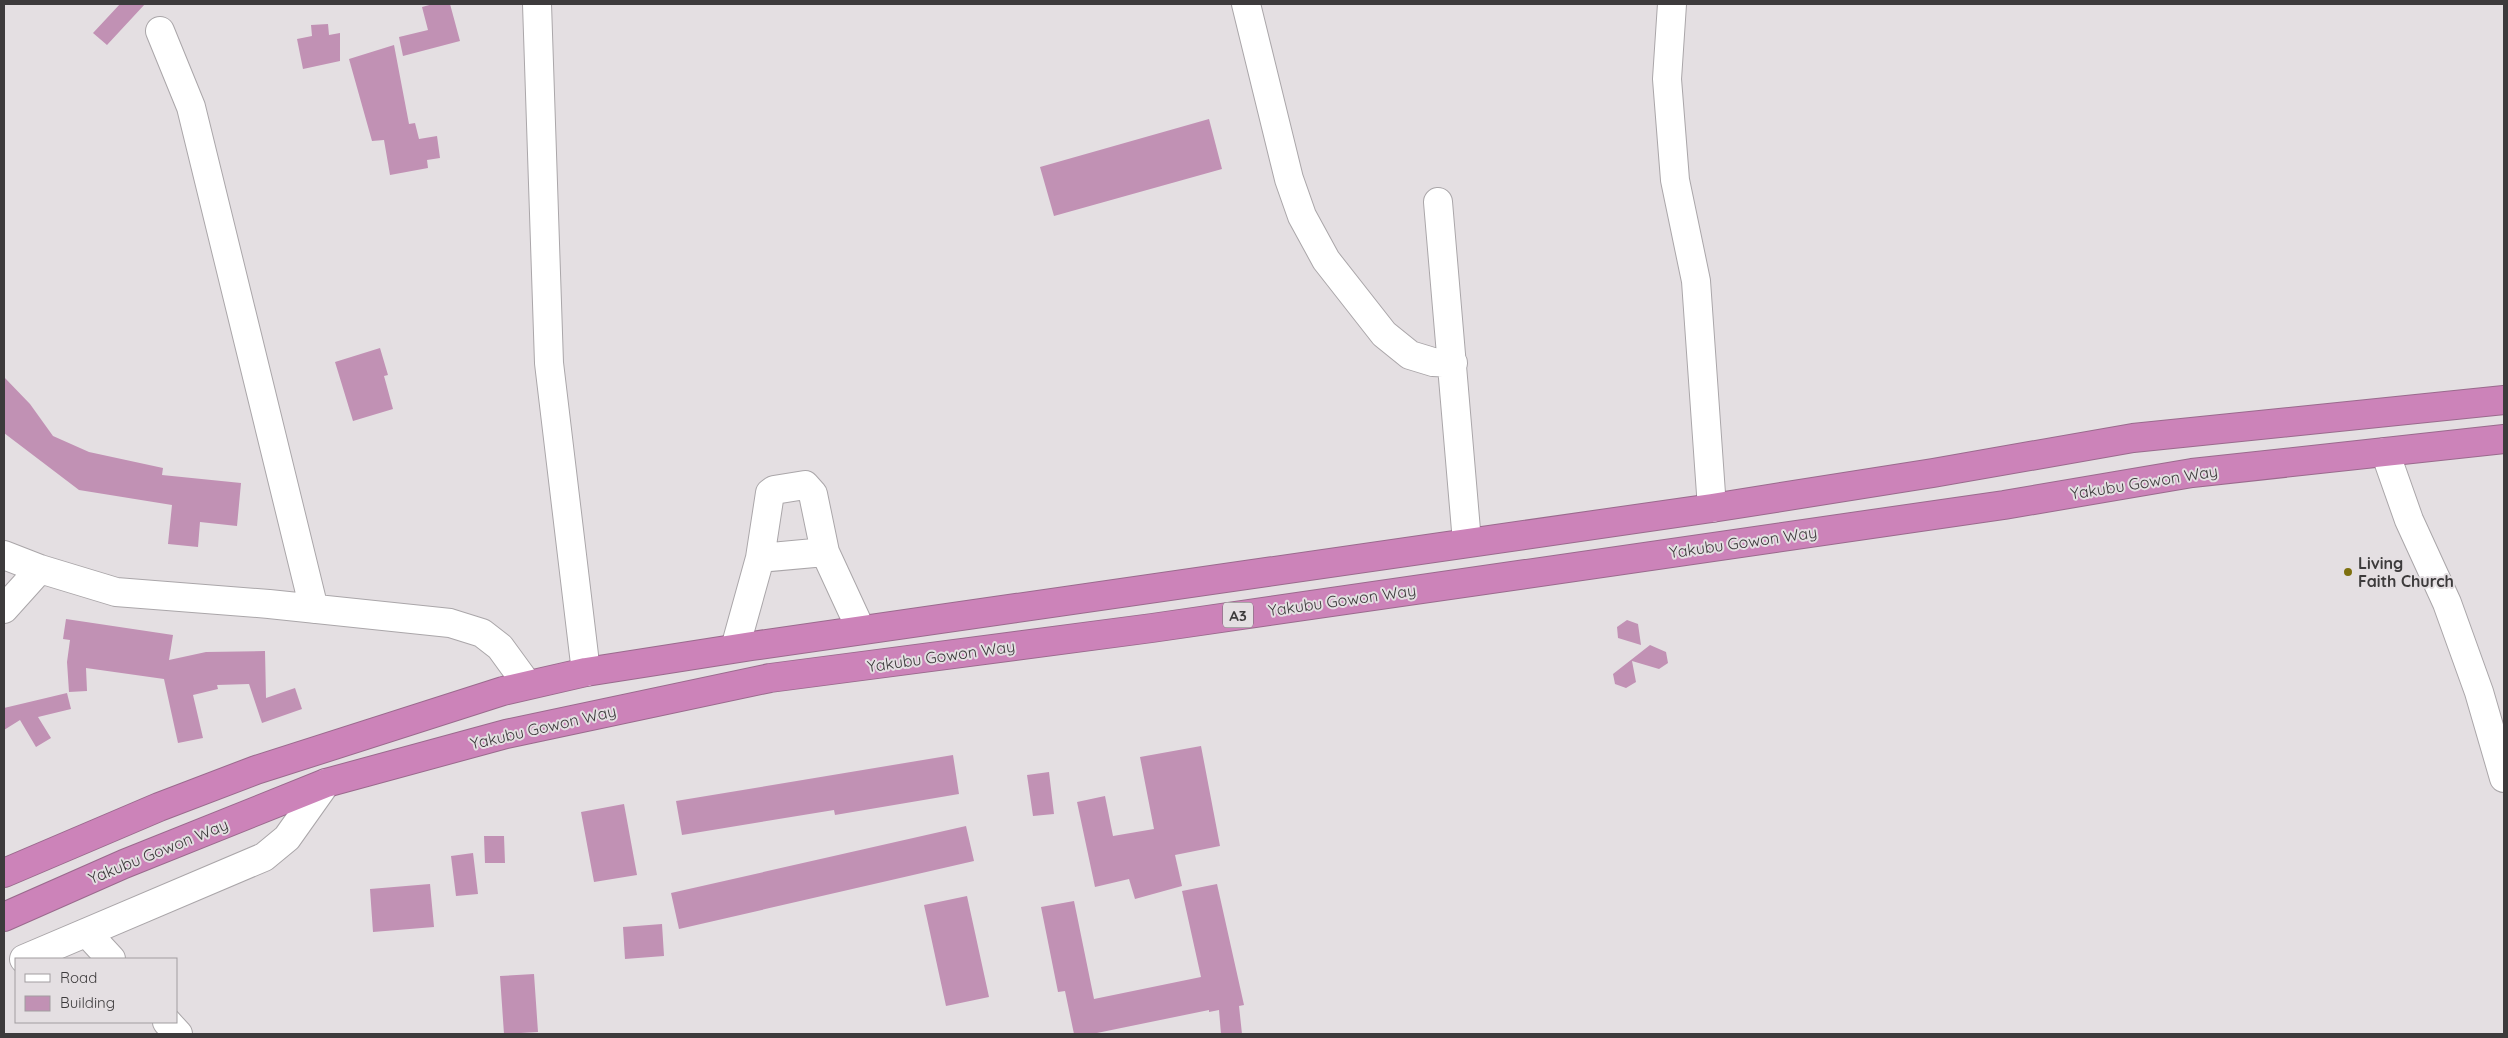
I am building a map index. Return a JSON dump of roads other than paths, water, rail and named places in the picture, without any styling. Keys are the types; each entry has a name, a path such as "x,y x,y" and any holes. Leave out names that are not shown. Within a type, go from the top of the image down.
{"highway":[{"path":"4,873 159,807 256,770 527,684 586,672 735,648 1345,559 1712,508 1932,474 2133,438 2504,400"},
{"name":"Yakubu Gowon Way","path":"4,917 124,864 326,783 506,734 770,678 1352,599 1994,506 2192,473 2385,452 2502,445"},
{"path":"1345,559 1352,599"}],"street":[{"path":"537,4 549,363 586,672"},
{"path":"1246,4 1289,179 1302,216 1326,260 1384,334 1403,350 1410,355 1433,362 1453,363"},
{"path":"1672,4 1667,80 1675,180 1696,281 1712,508"},
{"path":"160,31 191,107 314,609"},
{"path":"1438,202 1467,542"},
{"path":"2385,452 2409,520 2446,603 2479,692 2504,778"},
{"path":"735,648 760,558 770,493 774,490 805,485 813,494 825,552 861,630"},
{"path":"760,558 825,552"},
{"path":"4,555 40,569 116,592 450,623 482,633 500,647 527,684"},
{"path":"4,609 40,569"},
{"path":"26,958 264,857 287,838 326,783"},
{"path":"87,933 110,958"},
{"path":"168,1023 178,1034"}],"place":[{"name":"Living Faith Church","path":"2348,572"}]}
